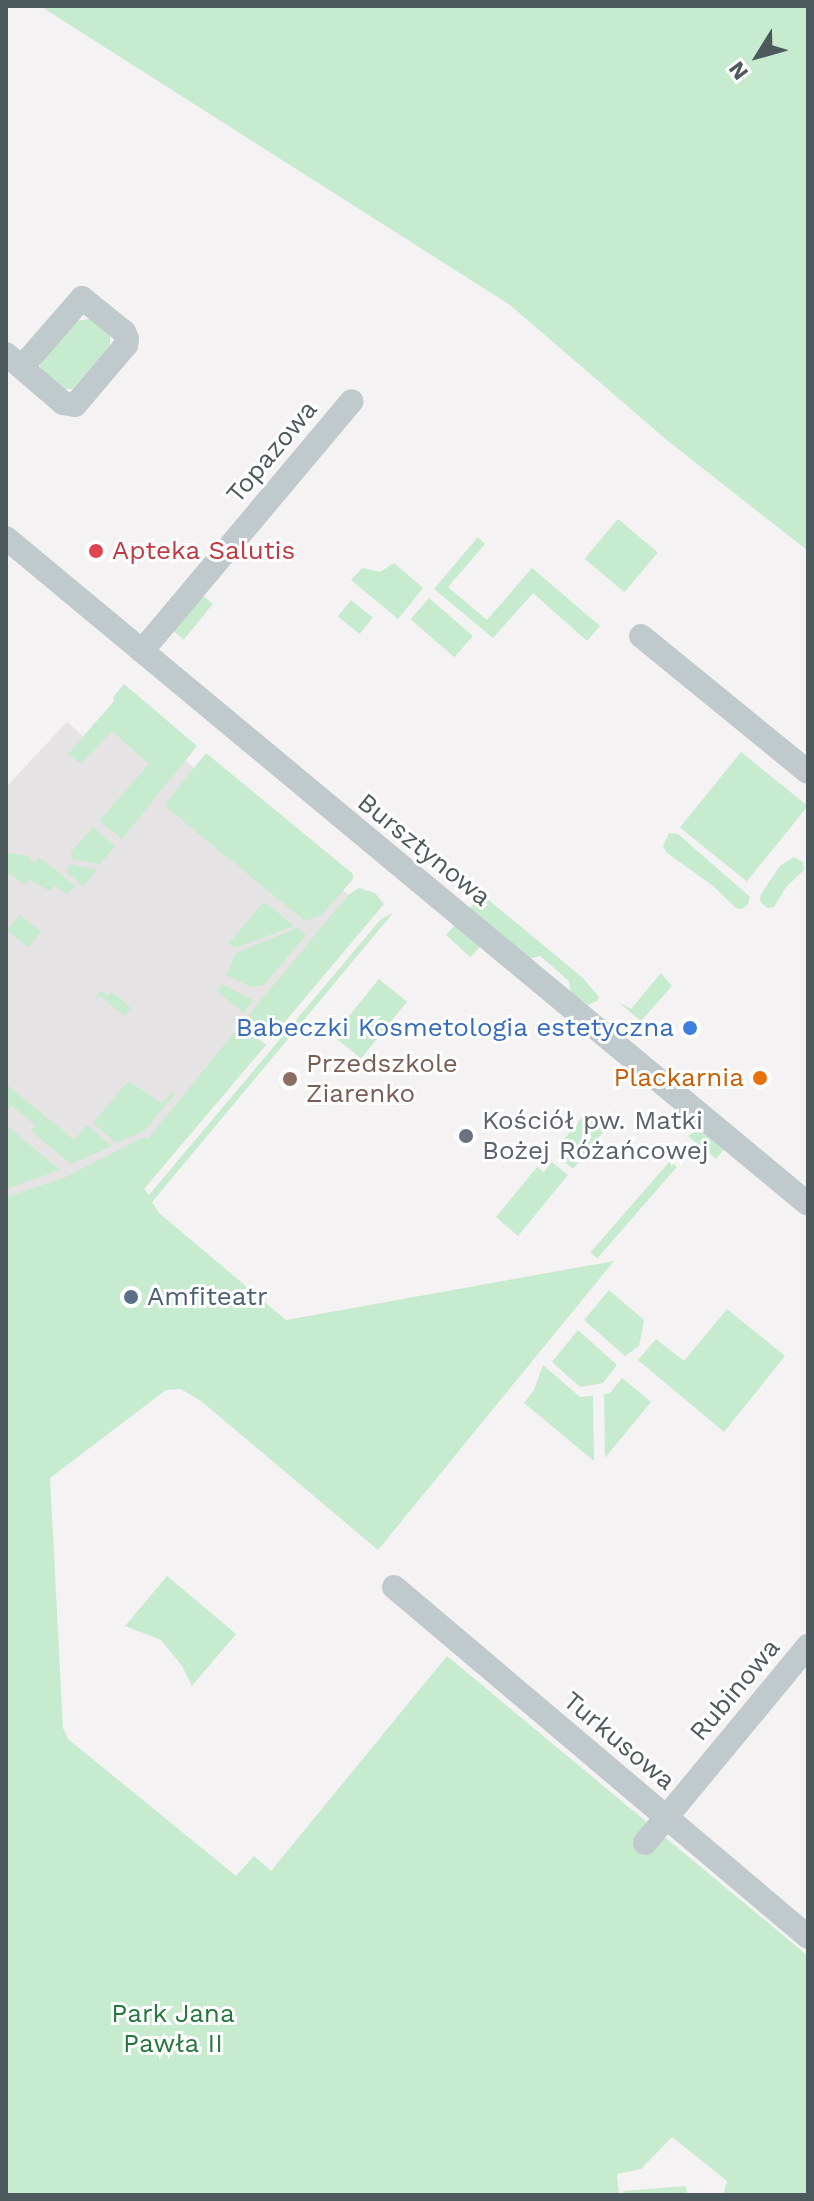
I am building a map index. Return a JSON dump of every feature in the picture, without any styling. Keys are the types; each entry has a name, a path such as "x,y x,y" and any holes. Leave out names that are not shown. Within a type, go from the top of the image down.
{"street":[{"path":"82,298 124,332 127,339 126,345 75,405 63,403 14,361 82,298"},
{"name":"Topazowa","path":"142,651 352,401"},
{"name":"Bursztynowa","path":"6,538 808,1204"},
{"path":"641,636 808,772"},
{"name":"Turkusowa","path":"394,1587 808,1937"},
{"name":"Rubinowa","path":"645,1843 808,1646"}],"shaded area":[{"path":"120,707 352,898 130,1167 6,1213 6,787 67,722 83,736 75,747"}],"green space":[{"path":"40,6 808,6 808,551 668,441 510,305"},
{"path":"91,319 110,335 110,346 72,389 62,389 41,371 39,360 74,321"},
{"path":"618,519 658,552 624,592 585,559"},
{"path":"478,537 485,544 448,587 487,620 532,568 600,626 587,641 533,593 493,638 434,589"},
{"path":"394,563 423,588 398,619 351,580 362,568 380,572"},
{"path":"202,595 213,604 184,640 173,631"},
{"path":"429,598 473,636 454,657 411,619"},
{"path":"351,600 373,618 360,634 338,616"},
{"path":"124,684 197,746 122,839 99,821 149,764 112,731 81,764 68,754 114,701 113,697"},
{"path":"741,752 808,806 747,882 680,827"},
{"path":"206,753 353,874 353,879 322,915 305,921 166,807"},
{"path":"93,827 115,846 100,864 71,859 71,852"},
{"path":"669,833 678,834 750,897 748,904 742,909 736,908 712,885 667,853 663,846"},
{"path":"6,852 31,857 30,861 36,863 38,858 42,859 75,886 67,895 55,885 50,891 29,880 25,885 9,873 6,876"},
{"path":"794,857 803,862 804,870 786,887 774,907 767,908 760,901 761,894 780,866"},
{"path":"70,864 97,870 83,886 67,873"},
{"path":"359,888 375,893 384,904 272,1037 248,1016 348,895"},
{"path":"479,896 485,897 583,978 599,997 597,1001 588,1005 571,993 569,981 540,956 529,959 469,909"},
{"path":"266,903 294,926 235,948 229,943"},
{"name":"Park Jana Pawła II","path":"393,913 152,1202 159,1213 286,1320 614,1261 378,1550 201,1401 181,1389 166,1390 50,1478 63,1728 68,1739 236,1876 254,1856 271,1871 447,1656 808,1956 808,2195 723,2195 727,2181 672,2137 641,2169 617,2174 619,2195 6,2195 6,1197 64,1178 144,1137 148,1139 241,1024 266,1045 144,1189 149,1195 381,919"},
{"path":"20,915 41,932 28,948 7,931"},
{"path":"457,923 481,946 470,957 446,935"},
{"path":"297,928 306,935 264,985 251,987 226,975 236,953"},
{"path":"661,973 672,986 641,1021 618,1002 631,1009"},
{"path":"379,979 407,1002 361,1058 333,1036"},
{"path":"222,984 253,1000 244,1013 217,991"},
{"path":"101,991 107,996 112,992 131,1008 124,1016 100,996 94,999"},
{"path":"128,1081 162,1103 171,1093 176,1093 144,1131 116,1143 93,1123"},
{"path":"6,1084 74,1140 87,1125 112,1146 71,1164 31,1131 35,1125 12,1106 6,1110"},
{"path":"584,1115 604,1131 573,1169 557,1156 568,1143 564,1139"},
{"path":"6,1125 60,1170 6,1189"},
{"path":"695,1132 705,1133 724,1149 716,1159 688,1136"},
{"path":"670,1161 677,1167 597,1258 591,1252"},
{"path":"552,1162 568,1175 518,1236 496,1217 537,1167 544,1172"},
{"path":"609,1290 644,1320 639,1346 625,1356 584,1320"},
{"path":"727,1309 785,1356 724,1432 638,1360 656,1339 684,1361"},
{"path":"578,1330 617,1365 603,1383 580,1387 552,1362"},
{"path":"543,1365 580,1397 593,1396 594,1461 524,1403 534,1390"},
{"path":"622,1378 651,1402 605,1458 604,1394 610,1393"},
{"path":"167,1576 236,1634 192,1686 182,1666 161,1640 125,1626"},
{"path":"686,2186 687,2195 624,2195 623,2191"}],"place":[{"name":"Apteka Salutis","path":"96,551"},
{"name":"Babeczki Kosmetologia estetyczna","path":"690,1028"},
{"name":"Plackarnia","path":"760,1078"},
{"name":"Przedszkole Ziarenko","path":"290,1079"},
{"name":"Kościół pw. Matki Bożej Różańcowej","path":"466,1136"},
{"name":"Amfiteatr","path":"131,1297"}]}
